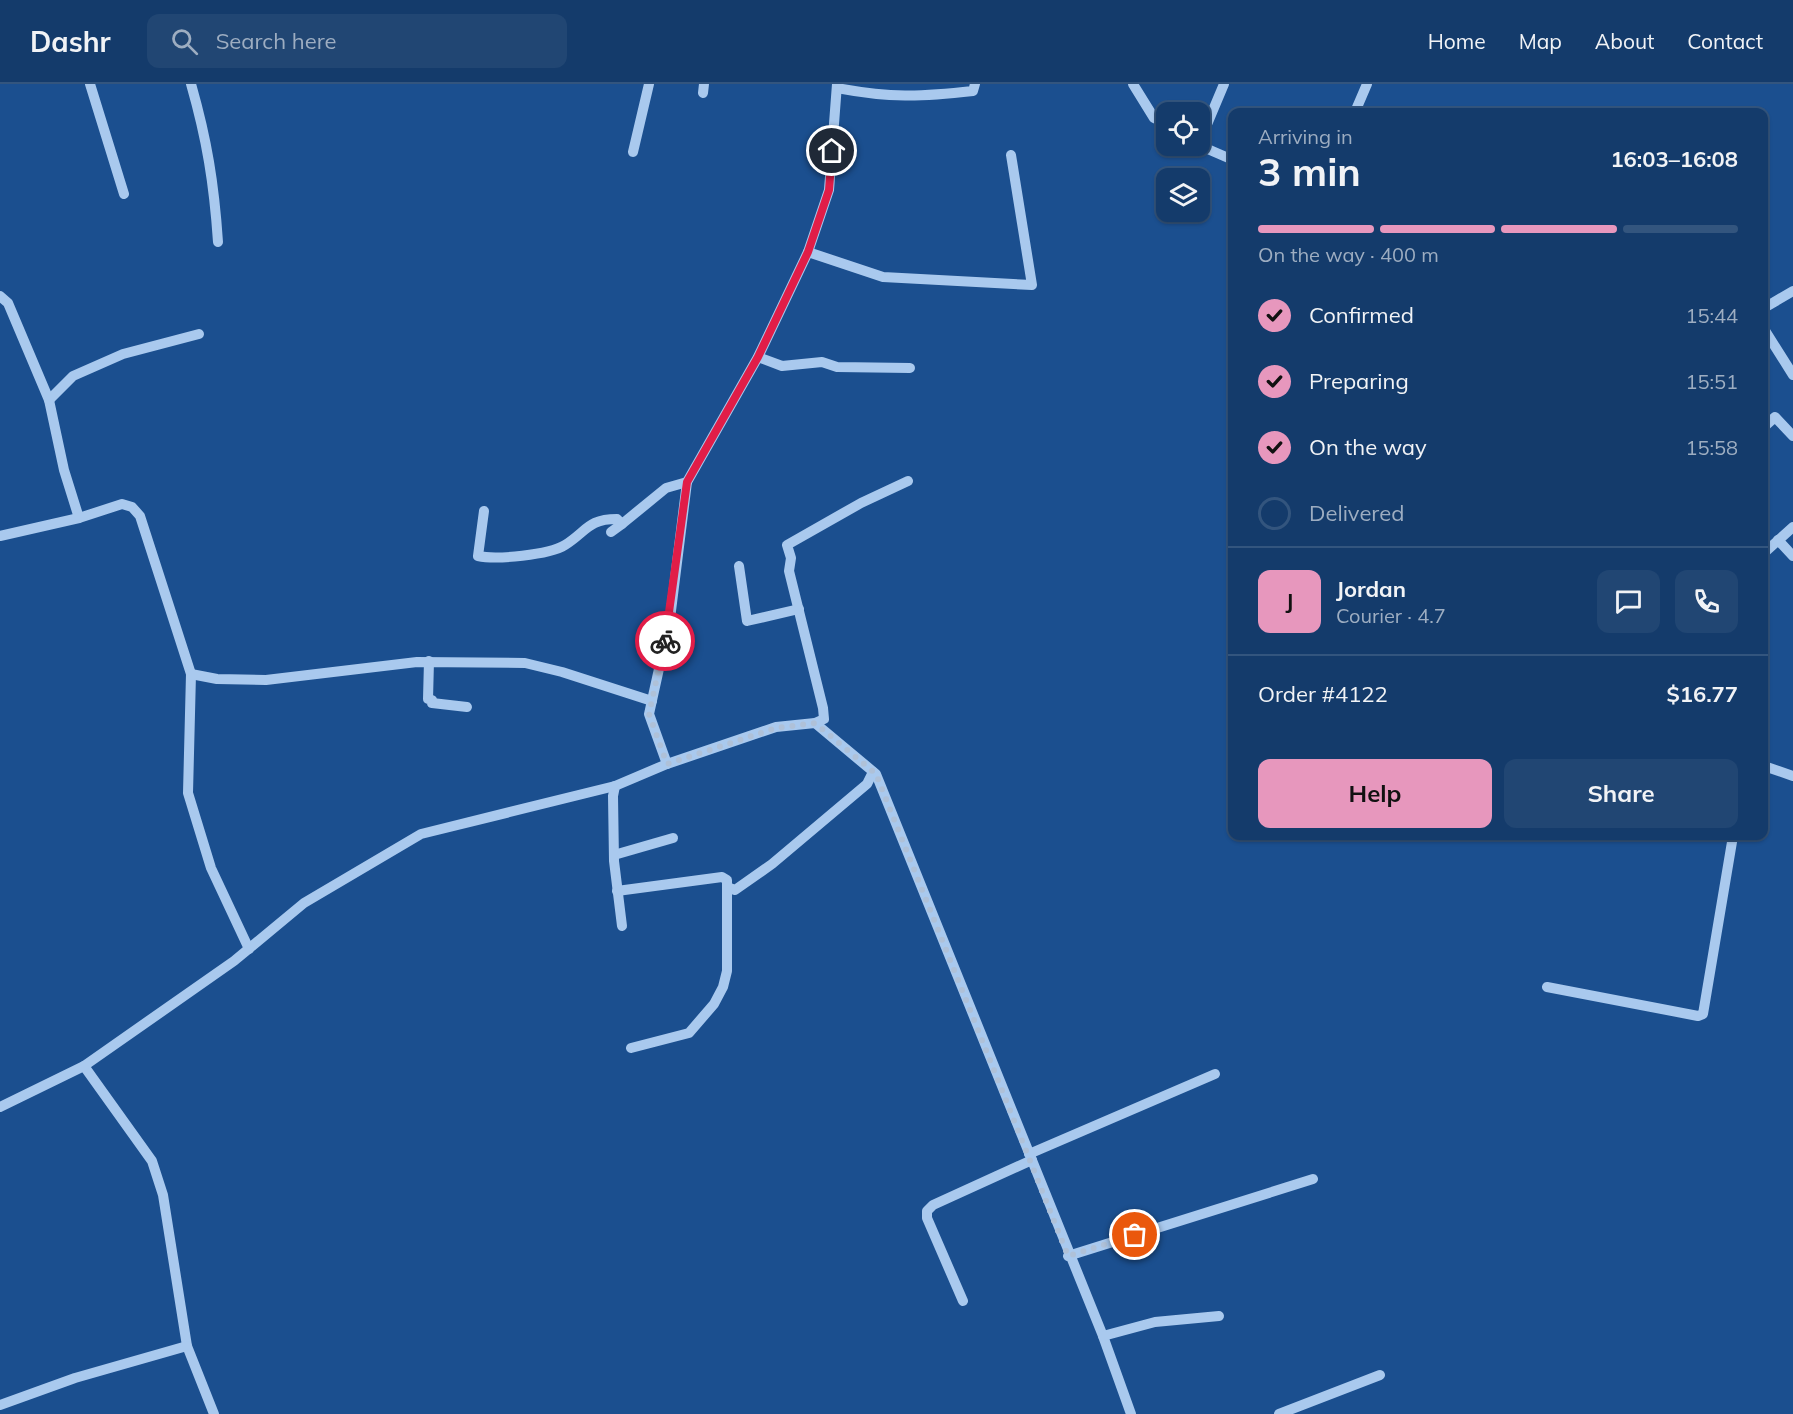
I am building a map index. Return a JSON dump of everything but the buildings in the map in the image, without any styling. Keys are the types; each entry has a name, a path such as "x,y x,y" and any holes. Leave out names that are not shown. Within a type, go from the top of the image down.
{"street":[{"path":"90,84 124,194"},
{"path":"191,84 207,142 215,192 218,242"},
{"path":"633,153 649,84"},
{"path":"667,764 649,714 670,619 687,482 758,357 808,252 829,190 837,86 898,97 918,97 973,91 975,84"},
{"path":"1133,84 1156,119"},
{"path":"1210,117 1224,84"},
{"path":"1356,108 1367,84"},
{"path":"1210,150 1228,158"},
{"path":"808,252 883,277 1032,285 1011,155"},
{"path":"1768,306 1793,291"},
{"path":"0,296 8,303 49,400 64,470 79,518"},
{"path":"49,400 73,376 123,354 199,334"},
{"path":"1768,335 1793,375"},
{"path":"758,357 782,366 822,362 837,366 910,368"},
{"path":"1768,423 1775,417 1793,436"},
{"path":"611,532 666,488 687,482"},
{"path":"0,1107 84,1066 249,949 304,903 421,834 615,786 667,764 776,728 815,723 824,719 789,571 791,558 787,545 861,503 908,482"},
{"path":"0,536 79,518 122,504 132,507 140,516 191,674 188,793 211,868 249,949"},
{"path":"484,511 478,556 482,557 539,553 564,546 599,519 617,519 622,524"},
{"path":"1768,549 1793,527"},
{"path":"1778,540 1793,556"},
{"path":"739,566 747,621 799,609"},
{"path":"191,674 217,679 266,680 429,661 525,663 562,672 652,701"},
{"path":"429,661 428,699 432,700 432,703 467,707"},
{"path":"815,723 873,772 1068,1256 1103,1336 1131,1414"},
{"path":"1768,767 1793,776"},
{"path":"727,887 735,890 772,864 867,784 873,772"},
{"path":"615,786 613,796 614,855 622,926"},
{"path":"614,855 674,838"},
{"path":"1547,987 1698,1016 1703,1014 1732,840"},
{"path":"617,891 722,877 727,880 727,970 723,987 714,1004 689,1033 631,1048"},
{"path":"84,1066 152,1161 163,1195 187,1346 214,1414"},
{"path":"963,1300 927,1218 927,1211 933,1205 1030,1157 1215,1074"},
{"path":"1068,1256 1313,1179"},
{"path":"1103,1336 1155,1322 1219,1316"},
{"path":"0,1405 75,1378 187,1346"},
{"path":"1279,1414 1380,1375"}],"way so far":[{"path":"665,641 649,714 667,764 776,728 815,723 876,774 1032,1160 1068,1256 1135,1235"}],"route":[{"path":"665,641 670,619 687,482 758,357 808,252 829,190 832,151"}]}
